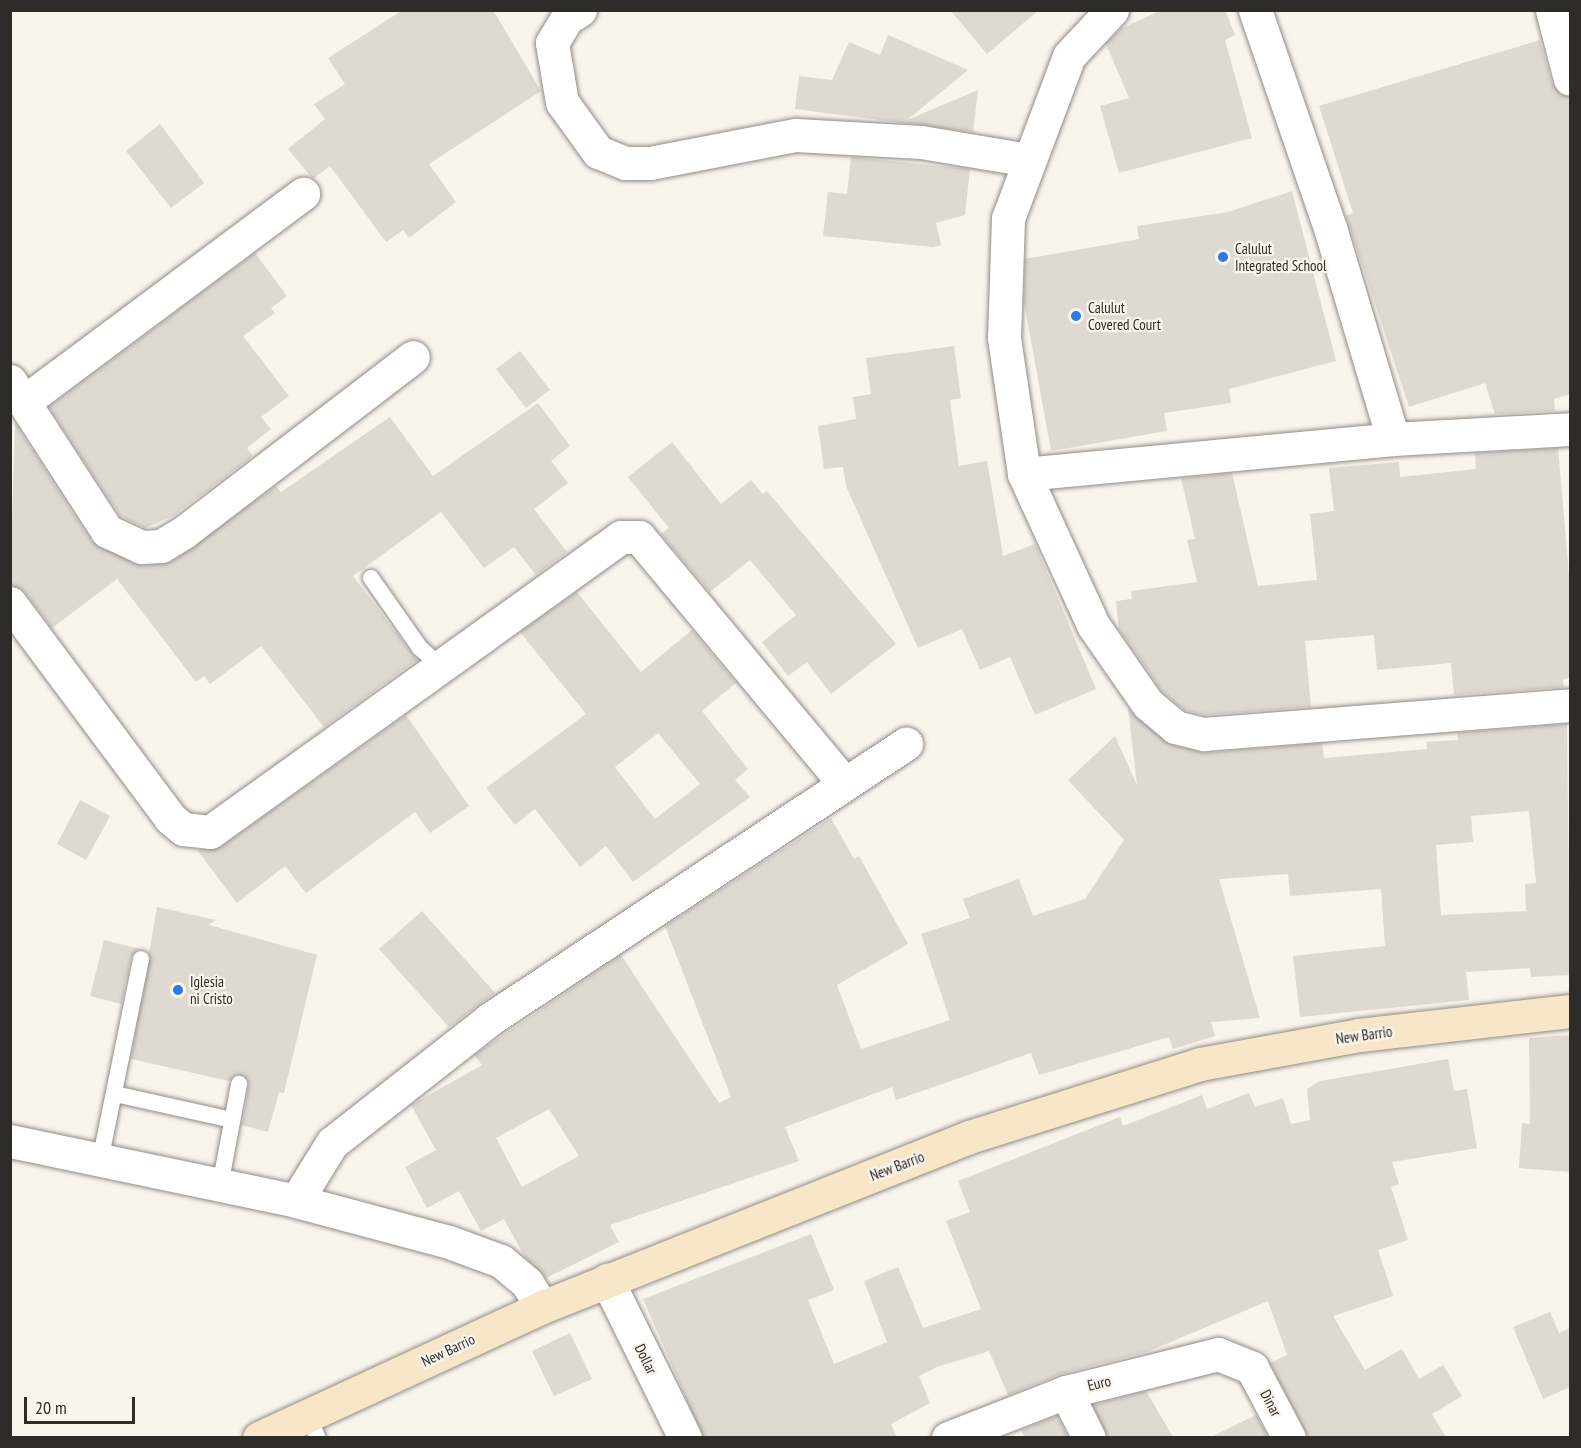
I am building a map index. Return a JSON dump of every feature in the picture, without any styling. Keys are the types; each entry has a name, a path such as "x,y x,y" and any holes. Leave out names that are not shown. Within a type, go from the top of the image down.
{"main road":[{"name":"New Barrio","path":"258,1437 313,1426 542,1307 969,1137 1200,1064 1359,1035 1570,1011"}],"street":[{"path":"580,10 567,18 552,44 562,102 598,152 625,163 650,164 796,135 921,142 1029,160"},
{"path":"1112,10 1069,56 1008,218 1004,338 1024,474 1093,625 1148,704 1175,727 1204,734 1570,705"},
{"path":"1255,10 1331,231 1393,439"},
{"path":"1552,10 1570,79"},
{"path":"303,194 18,391 108,531 131,544 161,546 413,357"},
{"path":"1024,474 1393,439 1570,429"},
{"path":"10,603 183,829 210,832 443,669 621,537 639,537 843,782"},
{"path":"296,1201 317,1161 350,1126 490,1019 843,782 906,744"},
{"path":"10,1141 296,1201 449,1242 501,1261 527,1282 542,1307"},
{"name":"Dollar","path":"607,1280 685,1437"},
{"name":"Euro","path":"948,1437 1066,1392 1218,1353 1252,1368"},
{"name":"Dinar","path":"1252,1368 1289,1437"},
{"path":"1066,1392 1089,1437"}],"lane":[{"path":"371,578 420,648 443,669"},
{"path":"100,1161 141,959"},
{"path":"220,1186 239,1084"},
{"path":"115,1094 232,1120"}],"building":[{"path":"403,10 493,10 541,91 429,164 456,202 409,238 403,230 386,242 330,166 313,179 288,149 325,119 314,104 345,84 328,58"},
{"path":"950,10 1039,10 987,54"},
{"path":"1162,10 1225,10 1235,35 1225,40 1252,138 1119,173 1100,106 1129,98 1106,44 1120,29"},
{"path":"888,35 968,70 907,120 978,90 973,132 795,109 799,76 832,80 849,42 880,55"},
{"path":"1540,40 1552,84 1570,97 1570,394 1554,399 1555,411 1495,414 1485,383 1409,407 1346,216 1353,213 1319,106"},
{"path":"160,124 204,183 171,208 126,151"},
{"path":"851,157 970,169 965,215 936,223 941,245 933,247 823,236 828,192 847,194"},
{"path":"1292,191 1336,361 1229,389 1231,403 1164,413 1167,431 1051,451 1024,302 1025,259 1139,239 1137,226 1228,212"},
{"path":"255,253 287,296 271,308 275,313 243,336 289,396 261,417 271,429 247,448 253,456 173,516 145,528 120,516 49,407"},
{"path":"954,346 961,398 950,400 959,466 987,461 1003,556 1035,544 1096,689 1035,715 1010,657 980,670 962,629 918,648 846,486 843,467 824,469 818,426 856,419 853,397 871,394 866,358"},
{"path":"520,351 550,390 526,408 496,369"},
{"path":"538,403 570,446 551,461 568,483 534,509 567,552 536,575 514,547 484,568 441,512 353,576 417,660 324,727 261,646 210,684 204,676 196,682 117,579 52,628 25,592 10,585 15,423 92,542 142,566 171,562 276,486 281,492 390,417 433,476"},
{"path":"672,442 721,504 751,480 763,494 767,491 896,644 831,694 807,662 788,676 762,642 796,615 750,560 710,592 661,534 669,528 628,477"},
{"path":"1558,448 1570,586 1570,678 1563,679 1564,687 1454,695 1451,663 1377,670 1374,635 1305,641 1311,707 1205,715 1184,710 1162,691 1119,629 1116,601 1132,599 1131,591 1197,582 1187,540 1195,539 1181,478 1232,473 1258,586 1317,580 1310,514 1334,511 1329,468 1399,462 1400,477 1476,469 1475,453"},
{"path":"577,592 641,672 692,630 736,683 702,711 748,769 735,780 750,797 633,882 606,846 580,867 535,809 515,825 486,788 586,714 520,632","holes":["658,733 700,784 655,819 615,767"]},
{"path":"1128,708 1171,745 1205,753 1322,743 1324,758 1427,749 1426,742 1458,740 1458,733 1567,724 1570,975 1531,977 1530,968 1466,972 1469,1000 1300,1017 1293,956 1385,946 1381,889 1290,896 1288,874 1219,879 1260,1018 1211,1022 1215,1036 1173,1049 1169,1037 1039,1075 1031,1053 896,1100 892,1087 785,1127 799,1161 610,1225 619,1242 546,1278 524,1256 504,1219 481,1231 459,1191 427,1208 405,1167 436,1150 411,1105 482,1065 474,1055 621,955 719,1103 731,1097 665,926 831,818 854,859 859,856 908,944 837,985 861,1049 950,1020 921,934 970,918 963,899 1019,879 1033,916 1085,899 1124,840 1068,780 1115,736 1137,785","holes":["1529,811 1536,883 1525,884 1526,911 1441,915 1436,845 1473,842 1471,816","549,1109 579,1156 522,1187 496,1138"]},
{"path":"406,715 469,806 430,833 415,812 306,893 285,866 237,903 197,850 221,847"},
{"path":"80,800 110,816 86,860 57,844"},
{"path":"157,907 216,920 209,925 317,955 284,1093 279,1092 268,1132 242,1125 249,1085 245,1076 236,1074 229,1081 131,1059"},
{"path":"422,911 495,993 449,1027 379,949"},
{"path":"104,940 140,949 131,957 121,1004 90,996"},
{"path":"1570,1035 1570,1172 1519,1168 1522,1123 1530,1124 1529,1038"},
{"path":"1448,1059 1454,1091 1467,1089 1477,1148 1392,1162 1399,1184 1391,1187 1408,1240 1378,1250 1393,1296 1333,1316 1365,1370 1402,1349 1419,1379 1443,1365 1462,1396 1432,1414 1446,1437 1308,1437 1270,1363 1287,1355 1268,1301 1147,1352 1061,1374 1008,1395 989,1351 937,1367 919,1376 930,1403 891,1424 897,1437 703,1437 643,1299 811,1234 834,1290 808,1300 834,1364 887,1342 864,1281 898,1267 923,1328 981,1309 946,1221 970,1212 958,1181 1120,1117 1123,1126 1202,1095 1207,1109 1249,1093 1255,1107 1283,1098 1291,1124 1310,1120 1307,1089 1320,1081"},
{"path":"1550,1312 1559,1333 1570,1328 1570,1387 1543,1399 1513,1327"},
{"path":"570,1333 592,1379 554,1396 532,1351"},
{"path":"1146,1391 1173,1437 1107,1437 1093,1405"},
{"path":"1256,1415 1268,1437 1211,1437"},
{"path":"1057,1416 1068,1437 1024,1437 1021,1430"}],"place":[{"name":"Calulut Integrated School","path":"1223,257"},
{"name":"Calulut Covered Court","path":"1076,316"},
{"name":"Iglesia ni Cristo","path":"178,990"}]}
